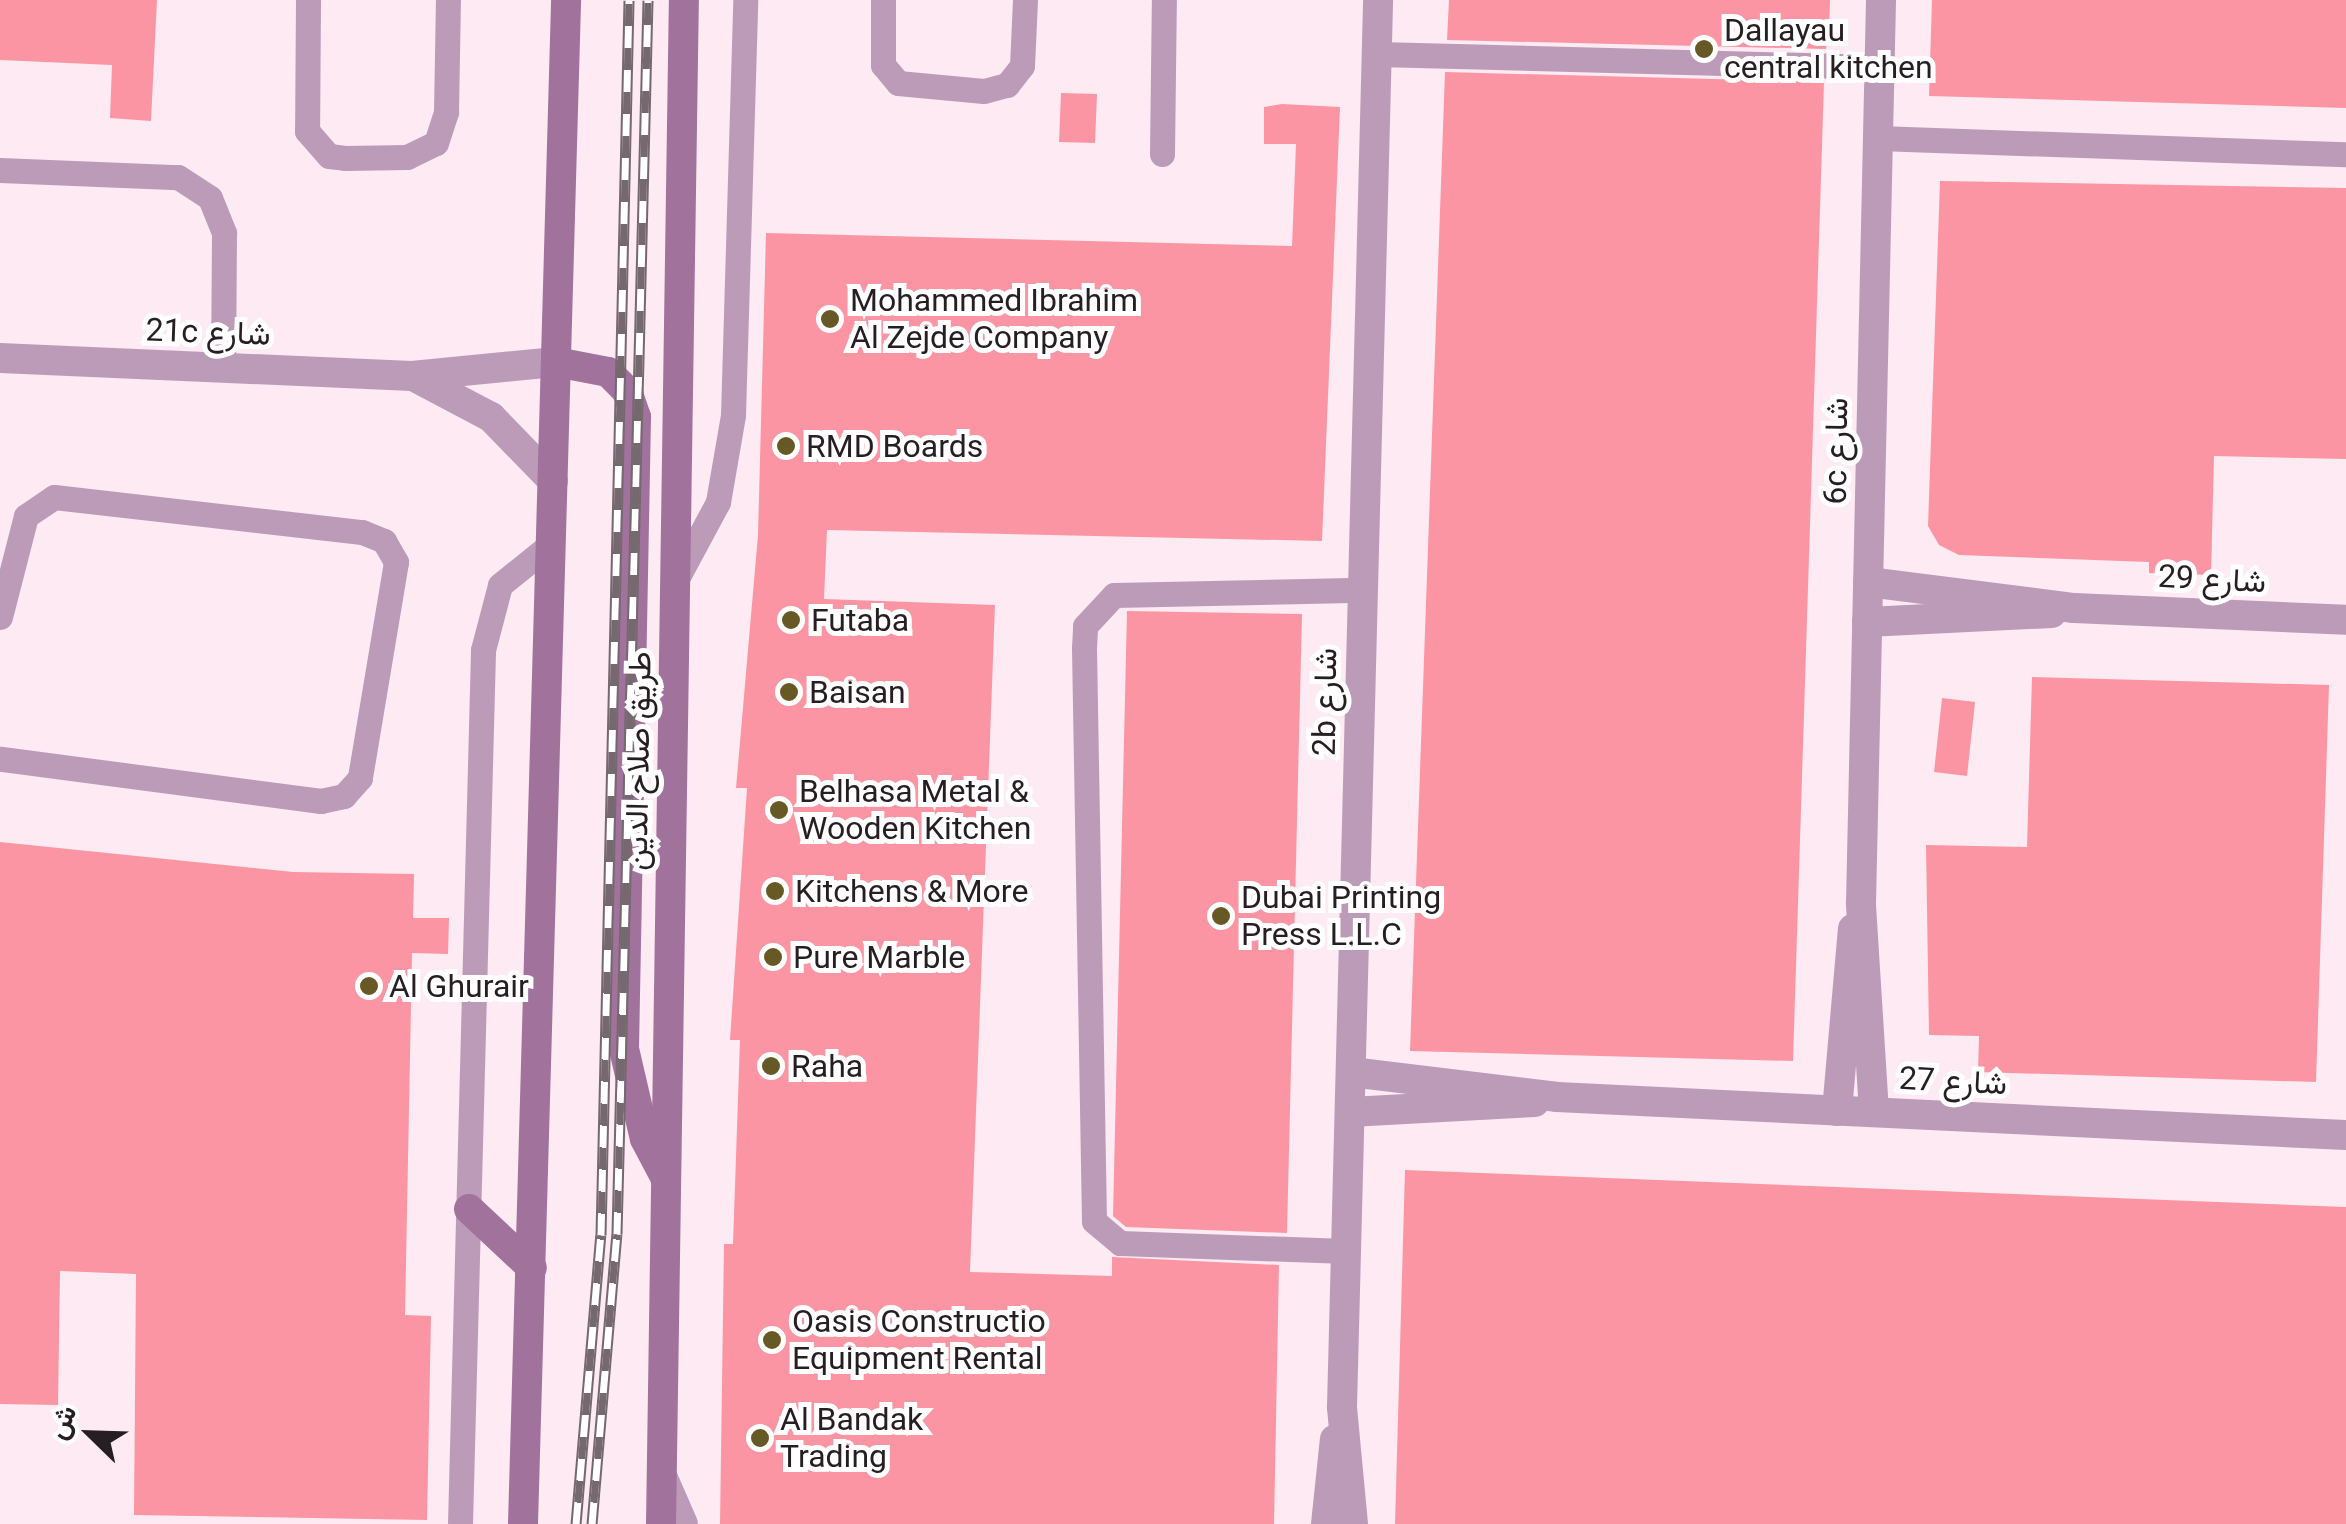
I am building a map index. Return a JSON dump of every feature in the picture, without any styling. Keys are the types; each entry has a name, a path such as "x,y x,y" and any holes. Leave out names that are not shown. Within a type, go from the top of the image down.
{"main road":[{"path":"537,1524 524,1510 566,0"},
{"name":"طريق صلاح الدين","path":"661,1524 684,0"},
{"path":"556,362 608,372 628,391 636,416 624,1049 645,1139 666,1180"},
{"path":"469,1209 532,1268"}],"street":[{"name":"2b شارع","path":"1326,1524 1342,1407 1378,0"},
{"name":"6c شارع","path":"1874,1112 1862,903 1881,0"},
{"name":"21c شارع","path":"0,358 412,376 556,362"},
{"name":"21c شارع","path":"412,376 492,417 553,482"},
{"name":"شارع 29","path":"1868,582 2074,608 2346,620"},
{"name":"شارع 29","path":"1867,622 2074,608"},
{"name":"6c شارع","path":"1837,1111 1848,953 1862,903"},
{"name":"شارع 27","path":"1351,1072 1557,1097 2346,1135"},
{"name":"شارع 27","path":"1350,1112 1557,1097"},
{"name":"2b شارع","path":"1342,1407 1353,1524"},
{"path":"662,1474 683,1524"}],"lane":[{"path":"308,0 307,131 328,156 345,158 407,157 436,143 446,112 448,0"},
{"path":"675,582 702,542 728,459 745,0"},
{"path":"883,0 883,64 898,84 984,90 1007,84 1022,66 1024,0"},
{"path":"1162,154 1164,0"},
{"path":"1376,54 1879,67"},
{"path":"1878,138 2346,154"},
{"path":"0,170 178,177 210,198 224,233 223,368"},
{"path":"0,618 26,516 54,497 362,532 384,541 396,562 360,778 344,796 320,801 0,759"},
{"path":"460,1524 487,616 500,585 551,544"},
{"path":"1346,1251 1120,1244 1094,1220 1084,648 1085,626 1114,596 1363,590"}],"building":[{"path":"0,0 157,0 151,121 110,118 112,65 0,60"},
{"path":"1449,0 1830,0 1829,33 1826,49 1447,40"},
{"path":"1932,0 2346,0 2346,108 1929,96"},
{"path":"1445,72 1824,82 1793,1061 1410,1051"},
{"path":"1061,93 1097,94 1095,143 1059,142"},
{"path":"1264,107 1340,107 1322,541 827,530 824,599 995,605 970,1272 1112,1276 1112,1257 1279,1265 1274,1524 720,1524 724,1244 733,1244 740,1040 730,1040 747,788 736,788 758,535 766,233 1292,246 1296,144 1264,144"},
{"path":"1940,181 2346,188 2346,459 2214,456 2211,575 2149,573 2149,562 1959,555 1939,545 1928,526"},
{"path":"1127,611 1302,614 1287,1233 1126,1227 1113,1216"},
{"path":"2032,677 2329,685 2316,1082 1978,1072 1979,1036 1929,1035 1926,845 2027,847"},
{"path":"1942,698 1975,702 1967,776 1934,772"},
{"path":"0,842 293,872 414,874 413,918 449,918 448,954 412,953 405,1315 431,1316 427,1520 134,1515 136,1274 60,1271 58,1405 0,1404"},
{"path":"1405,1170 2346,1207 2346,1524 1395,1524"}],"railway":[{"path":"576,1524 601,1235 629,0"},
{"path":"592,1524 617,1234 648,0"}],"place":[{"name":"Dallayau central kitchen","path":"1704,49"},
{"name":"Mohammed Ibrahim Al Zejde Company","path":"830,319"},
{"name":"RMD Boards","path":"786,446"},
{"name":"Futaba","path":"791,620"},
{"name":"Baisan","path":"789,692"},
{"name":"Belhasa Metal & Wooden Kitchen","path":"779,810"},
{"name":"Kitchens & More","path":"775,891"},
{"name":"Dubai Printing Press L.L.C","path":"1221,916"},
{"name":"Pure Marble","path":"773,957"},
{"name":"Al Ghurair","path":"369,986"},
{"name":"Raha","path":"771,1066"},
{"name":"Oasis Constructio Equipment Rental","path":"772,1340"},
{"name":"Al Bandak Trading","path":"760,1438"}]}
